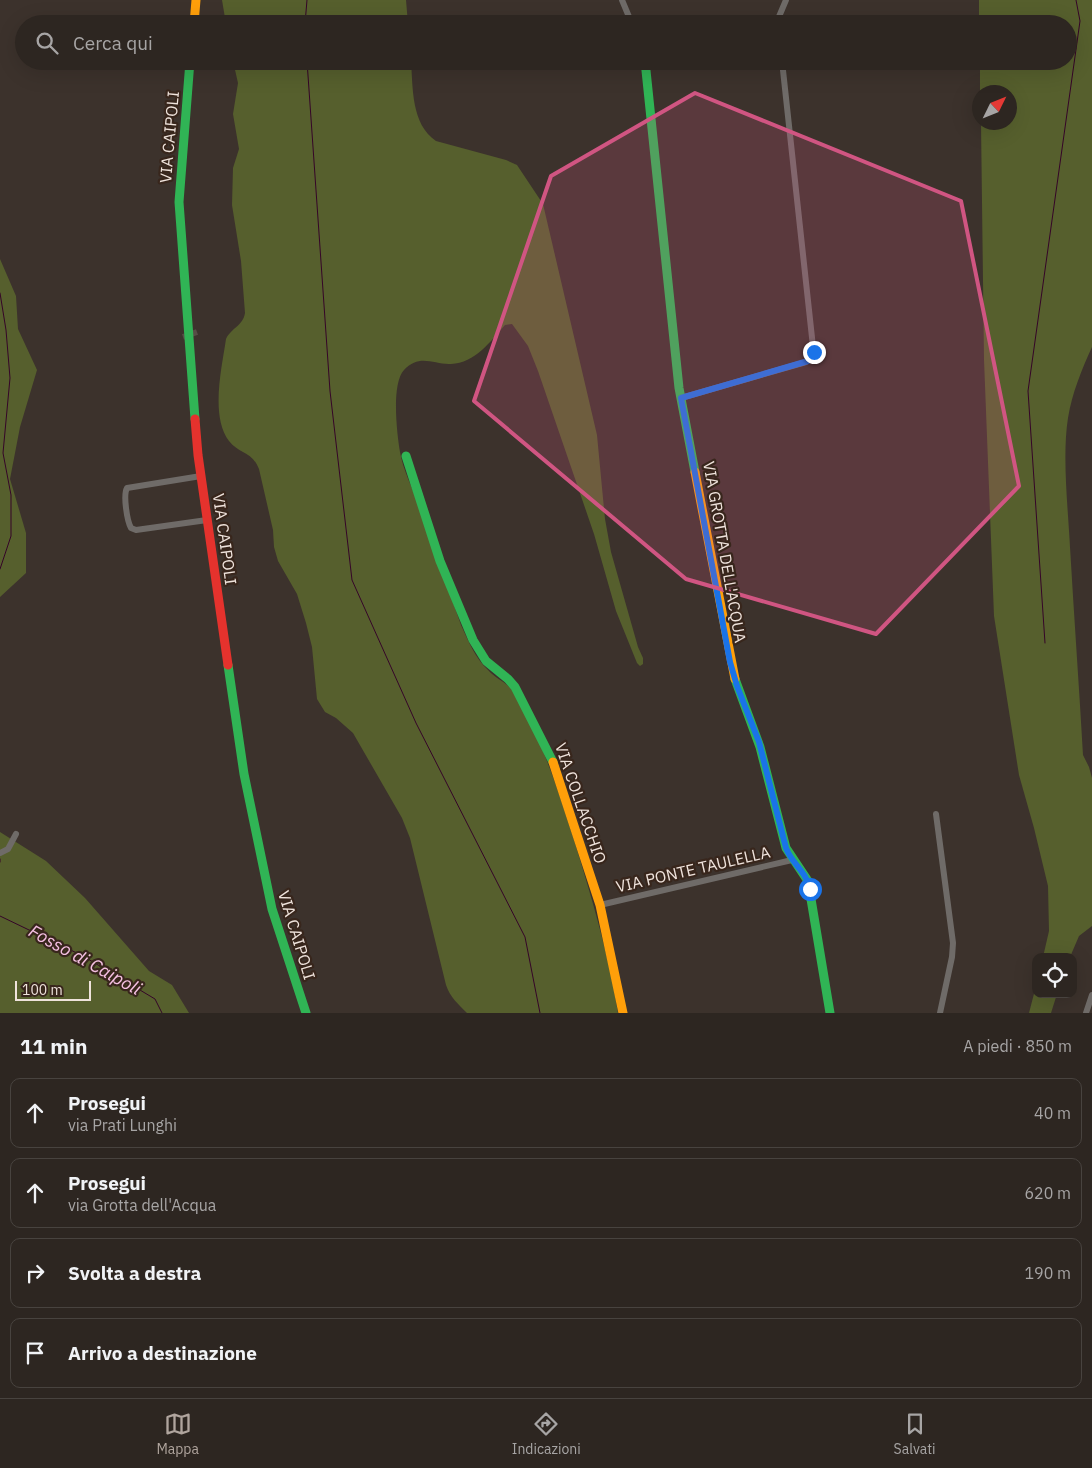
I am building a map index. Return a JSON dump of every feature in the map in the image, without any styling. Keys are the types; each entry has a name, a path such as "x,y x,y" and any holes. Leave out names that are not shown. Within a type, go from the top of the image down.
{"street":[{"path":"195,15 196,0"},
{"path":"622,0 628,15"},
{"path":"781,15 786,0"},
{"name":"VIA CAIPOLI","path":"189,70 179,208 196,434 201,476 246,783 272,909 283,948 306,1013"},
{"name":"VIA GROTTA DELL'ACQUA","path":"645,70 681,398 730,662 737,686 759,742 784,840 792,860 805,874 808,881 830,1013"},
{"path":"681,398 808,361 814,356 783,70"},
{"name":"VIA COLLACCHIO","path":"406,456 443,572 456,604 484,659 492,668 514,684 551,756 600,905 623,1013"},
{"path":"201,476 127,488 124,494 129,524 134,530 207,520"},
{"path":"936,814 953,943 952,957 940,1013"},
{"path":"0,852 8,849 16,834"},
{"name":"VIA PONTE TAULELLA","path":"600,905 792,860"},
{"path":"1086,1013 1092,995"}],"highlighted area":[{"path":"695,93 961,201 1019,486 876,634 686,579 474,401 551,176"}],"green space":[{"path":"222,0 406,0 407,15 224,15"},
{"path":"979,0 1092,0 1092,347 1072,399 1066,433 1065,465 1083,755 1092,778 1092,926 1079,936 1072,953 1044,953 1049,931 1048,886 1019,775 994,616 984,360 981,130 1017,130 1017,85 980,85 980,70 1077,70 1077,15 979,15"},
{"path":"235,70 412,70 415,105 422,125 428,134 436,141 506,160 517,165 543,204 597,435 605,519 611,552 638,647 643,658 643,664 640,666 637,663 616,611 594,534 538,371 528,346 512,324 505,325 482,350 468,360 451,364 421,361 410,365 404,370 397,386 398,434 403,466 461,625 479,660 510,687 516,695 535,732 550,768 594,906 610,970 618,1013 467,1013 460,1007 446,985 410,838 402,818 353,733 336,718 325,712 317,699 312,647 306,623 297,594 278,561 259,469 253,459 229,441 223,431 220,418 220,377 226,339 242,321 245,313 241,261 232,205 233,168 239,149 233,114 238,83"},
{"path":"0,259 16,296 18,329 37,370 20,427 10,479 26,533 26,573 0,597"},
{"path":"0,832 46,861 85,898 149,971 172,985 189,1013 0,1013"},
{"path":"1033,998 1056,998 1051,1013 1029,1013"}],"waterway":[{"path":"306,15 307,0"},
{"path":"1076,0 1080,21 1077,42"},
{"path":"308,70 330,391 352,580 416,723 525,937 540,1013"},
{"path":"1045,643 1028,391 1073,70"},
{"path":"0,293 6,330 10,378 3,453 11,495 11,536 0,569"},
{"name":"Fosso di Caipoli","path":"0,916 83,956 155,999 162,1013"}],"tunnel":[{"path":"183,337 197,332"}],"traffic: fast":[{"path":"189,70 179,202 195,419"},
{"path":"646,70 679,388 695,472"},
{"path":"406,456 440,561 473,640 486,661 515,687 553,762"},
{"path":"228,665 244,774 272,909 306,1013"},
{"path":"735,679 760,747 786,848 808,881 830,1013"}],"traffic: slow":[{"path":"195,15 196,0"},
{"path":"695,472 735,679"},
{"path":"553,762 600,905 623,1013"}],"traffic: jam":[{"path":"195,419 198,455 228,665"}],"route":[{"path":"810,889 808,879 789,856 786,848 759,742 732,672 681,398 808,361 813,358 814,352"}]}
